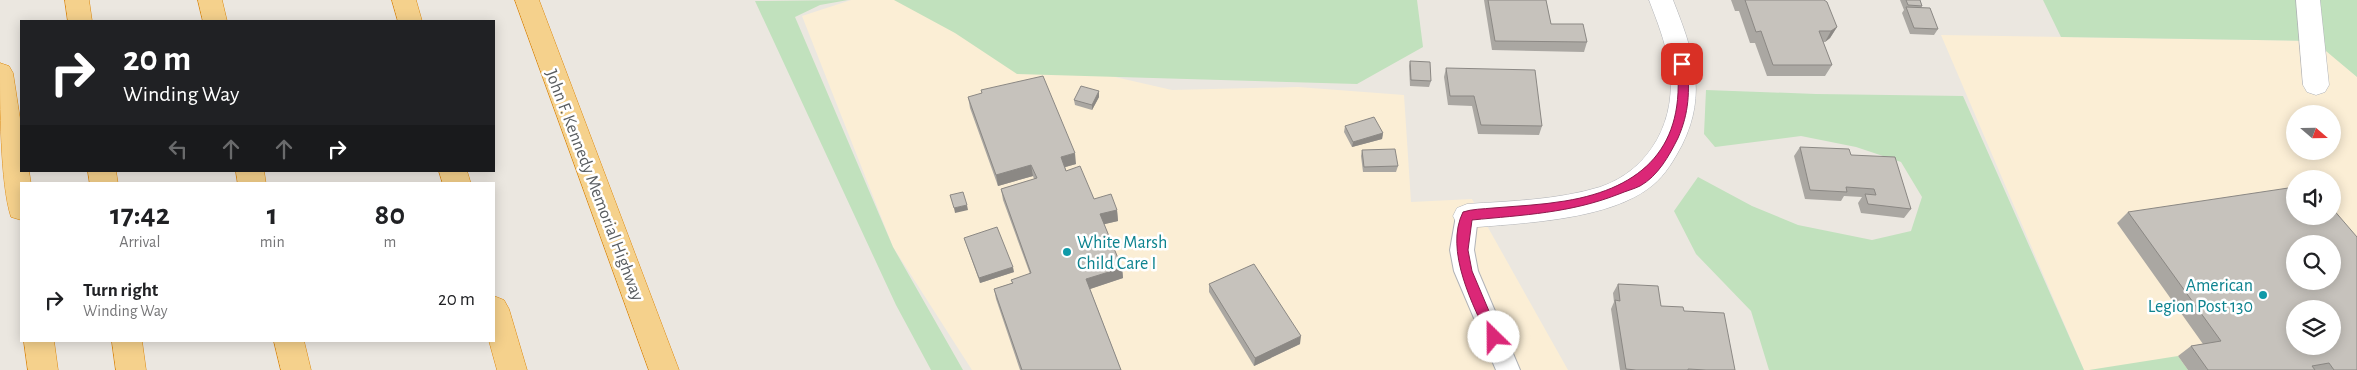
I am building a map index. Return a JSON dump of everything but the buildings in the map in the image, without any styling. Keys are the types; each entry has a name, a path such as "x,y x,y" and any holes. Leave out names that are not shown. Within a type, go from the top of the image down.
{"highway":[{"path":"77,0 80,20"},
{"path":"210,0 215,20"},
{"path":"404,0 410,20"},
{"name":"John F. Kennedy Memorial Highway","path":"527,0 664,370"},
{"path":"0,73 20,203"},
{"path":"495,313 512,370"},
{"path":"39,342 43,370"},
{"path":"127,342 131,370"},
{"path":"289,342 296,370"}],"street":[{"path":"1467,216 1565,206 1590,200 1636,182 1652,169 1666,152 1674,134 1682,114 1685,88 1682,64 1675,37 1661,0"},
{"path":"2308,0 2316,84"}],"lane":[{"path":"1467,216 1462,250 1466,271 1508,370"}],"shaded area":[{"path":"851,0 921,0 1019,55 1172,90 1298,87 1404,95 1411,202 1472,199 1568,370 972,370 893,247 802,16"},
{"path":"1941,35 2315,41 2357,77 2357,370 2084,370"}],"green space":[{"path":"848,0 820,5 795,17 893,247 963,370 931,370 896,305 755,1"},
{"path":"894,0 1417,0 1423,47 1357,84 1017,74 955,33"},
{"path":"2043,0 2357,0 2357,77 2314,41 2061,37"},
{"path":"1706,90 1963,96 2084,370 1769,370 1751,311 1696,254 1674,211 1698,177 1752,206 1798,225 1872,240 1911,231 1922,197 1901,162 1856,147 1801,136 1715,147 1704,134"},
{"path":"2178,356 2188,370 2089,370"}],"place":[{"name":"White Marsh Child Care I","path":"1067,252"},
{"name":"American Legion Post 130","path":"2263,295"}],"route":[{"path":"1494,337 1466,271 1462,250 1467,216 1565,206 1614,192 1636,182 1652,169 1666,152 1682,114 1685,88 1682,64"}]}
